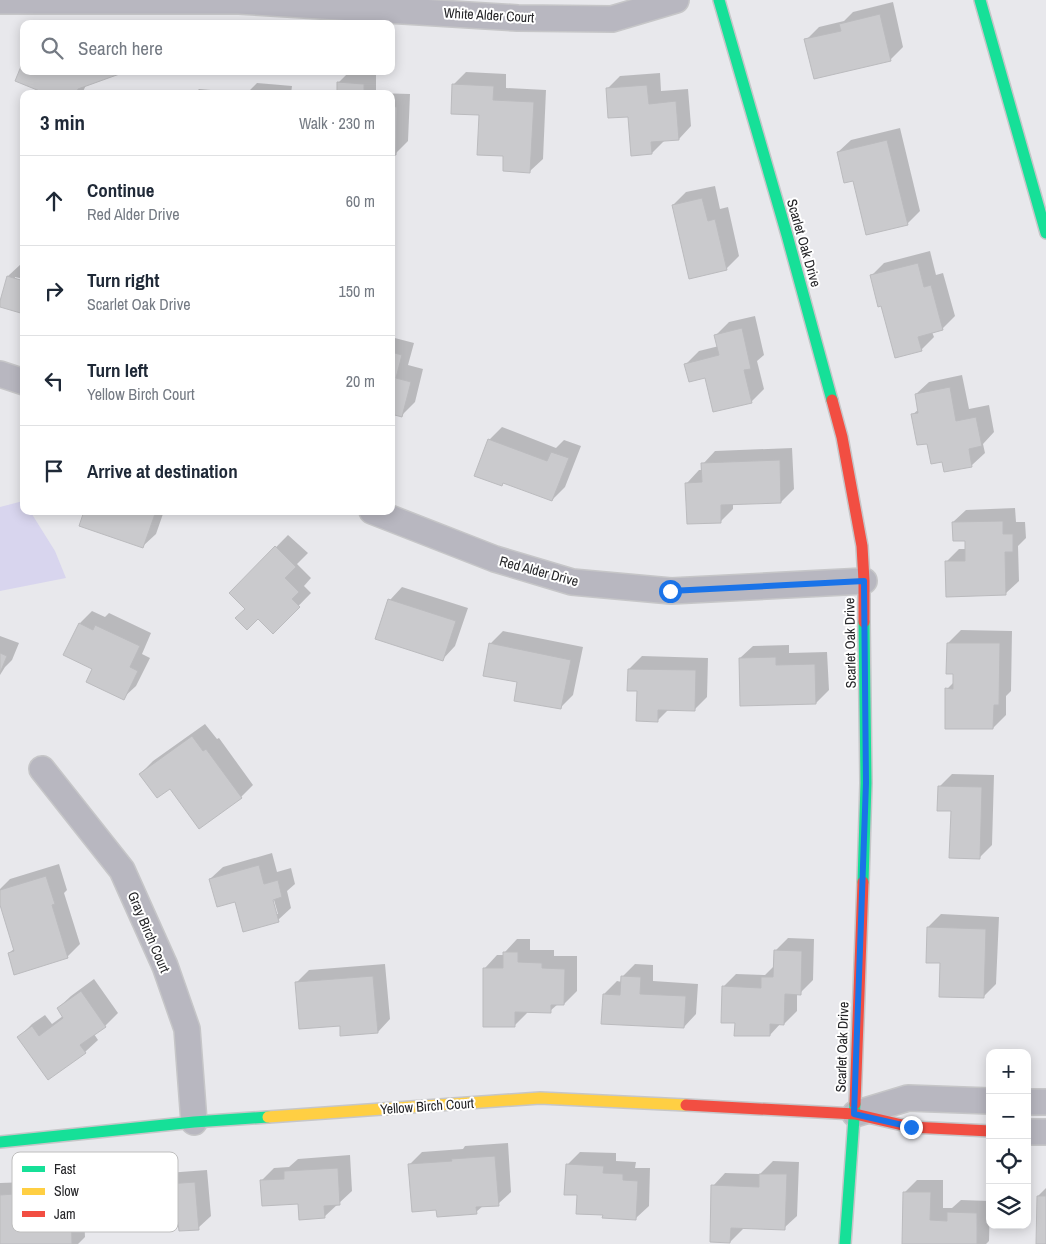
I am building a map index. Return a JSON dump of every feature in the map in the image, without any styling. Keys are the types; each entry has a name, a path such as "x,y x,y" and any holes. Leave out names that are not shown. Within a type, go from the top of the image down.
{"street":[{"name":"White Alder Court","path":"0,1 239,2 518,18 612,19 676,0"},
{"name":"Scarlet Oak Drive","path":"719,0 842,437 862,546 866,783 854,1114 845,1244"},
{"path":"980,0 1046,233"},
{"path":"0,374 20,381"},
{"name":"Red Alder Drive","path":"382,515 494,559 572,582 670,591 864,581"},
{"name":"Gray Birch Court","path":"42,768 122,870 165,966 187,1029 194,1122"},
{"name":"Yellow Birch Court","path":"0,1142 194,1122 540,1098 854,1114 911,1127 986,1131"},
{"name":"Yellow Birch Court","path":"854,1114 908,1098 986,1100"},
{"path":"1031,1102 1046,1102"},
{"path":"1031,1132 1046,1132"}],"shaded area":[{"path":"20,502 20,515 32,515 55,551 66,578 0,591 0,507"}],"building":[{"path":"880,14 891,61 814,79 804,39 841,31 839,24"},
{"path":"20,69 20,75 117,75 78,90 37,90 15,81"},
{"path":"337,82 364,84 364,90 337,90"},
{"path":"452,84 494,86 493,100 534,102 530,173 503,171 503,156 477,155 479,115 451,114"},
{"path":"647,85 649,104 676,101 679,140 651,142 652,154 631,156 628,117 608,118 606,88"},
{"path":"395,107 397,107 395,155"},
{"path":"887,140 908,225 866,235 853,181 844,183 837,152"},
{"path":"702,198 708,221 715,219 727,270 689,279 672,205"},
{"path":"918,263 924,287 931,285 943,330 918,337 922,351 895,358 881,306 878,307 870,275"},
{"path":"7,276 20,280 20,313 0,307"},
{"path":"742,328 751,369 744,370 752,403 713,412 705,378 689,382 684,364 719,355 714,335"},
{"path":"395,353 402,355 396,378 411,382 402,417 395,415"},
{"path":"950,387 956,421 976,417 982,446 969,449 972,467 944,472 942,462 931,464 927,444 917,445 911,414 918,413 915,394"},
{"path":"488,439 547,461 551,452 569,458 552,501 503,483 502,486 474,476"},
{"path":"780,460 781,503 721,505 721,523 687,524 685,483 702,482 701,463"},
{"path":"83,515 155,515 143,548 79,526"},
{"path":"1003,521 1003,534 1013,534 1013,552 1005,552 1006,595 946,597 945,561 965,561 965,541 953,541 952,522"},
{"path":"275,546 296,567 285,578 299,592 292,599 300,607 273,634 258,619 247,630 235,618 245,609 229,593"},
{"path":"388,599 456,621 443,661 375,639"},
{"path":"79,623 93,630 95,625 140,646 130,667 138,671 124,700 86,682 92,669 63,655"},
{"path":"489,643 571,660 561,709 514,701 517,682 483,676"},
{"path":"947,643 1000,643 999,705 994,705 993,729 945,729 945,688 953,689 953,674 946,674"},
{"path":"0,653 7,656 0,673"},
{"path":"776,657 776,665 815,664 816,704 740,706 739,658"},
{"path":"628,669 696,670 695,711 658,710 658,722 636,721 637,691 627,691"},
{"path":"192,736 203,751 206,749 242,798 199,829 170,789 157,798 139,774"},
{"path":"938,786 982,787 980,859 949,858 951,811 937,811"},
{"path":"259,865 264,884 278,880 282,897 273,900 279,922 243,932 235,902 217,907 209,879"},
{"path":"46,876 55,904 52,905 68,958 14,975 8,953 14,951 0,905 0,890"},
{"path":"927,927 986,929 984,998 939,997 940,963 926,963"},
{"path":"774,950 802,951 801,995 785,994 784,1025 770,1024 770,1036 734,1036 735,1023 721,1023 722,986 761,988 761,977 773,977"},
{"path":"503,952 518,952 518,962 542,963 542,968 565,969 564,1005 551,1005 551,1013 515,1012 515,1027 483,1027 483,968 503,968"},
{"path":"373,976 378,1033 340,1036 340,1026 299,1029 295,982"},
{"path":"621,976 641,977 640,994 686,996 684,1028 601,1024 603,994 620,995"},
{"path":"81,991 106,1027 80,1045 86,1053 48,1080 17,1037 32,1026 39,1036 63,1018 57,1008"},
{"path":"495,1156 499,1206 476,1207 477,1214 437,1217 436,1210 412,1212 408,1164"},
{"path":"566,1164 604,1166 603,1173 623,1174 623,1180 638,1181 636,1220 602,1218 603,1215 576,1214 577,1195 564,1195"},
{"path":"338,1168 340,1205 324,1206 325,1218 299,1220 298,1204 262,1206 260,1180 284,1179 284,1171"},
{"path":"759,1174 787,1174 785,1230 731,1228 730,1243 710,1242 711,1185 759,1187"},
{"path":"195,1182 199,1230 179,1231 178,1183"},
{"path":"903,1192 931,1192 930,1220 947,1221 947,1212 977,1213 977,1244 902,1244"},
{"path":"12,1194 12,1232 72,1232 72,1244 0,1244 0,1195"},
{"path":"1037,1196 1046,1196 1046,1244 1036,1244"}],"traffic: fast":[{"path":"719,0 787,235 832,400"},
{"path":"980,0 1046,233"},
{"path":"863,882 866,783 864,622"},
{"path":"845,1244 855,1104"},
{"path":"0,1142 194,1122 268,1117"}],"traffic: slow":[{"path":"268,1117 540,1098 686,1105"}],"traffic: jam":[{"path":"832,400 842,437 862,546 864,622"},
{"path":"855,1104 863,882"},
{"path":"686,1105 855,1114 911,1127 986,1131"}],"route":[{"path":"670,591 864,581 866,783 854,1114 911,1127"}]}
